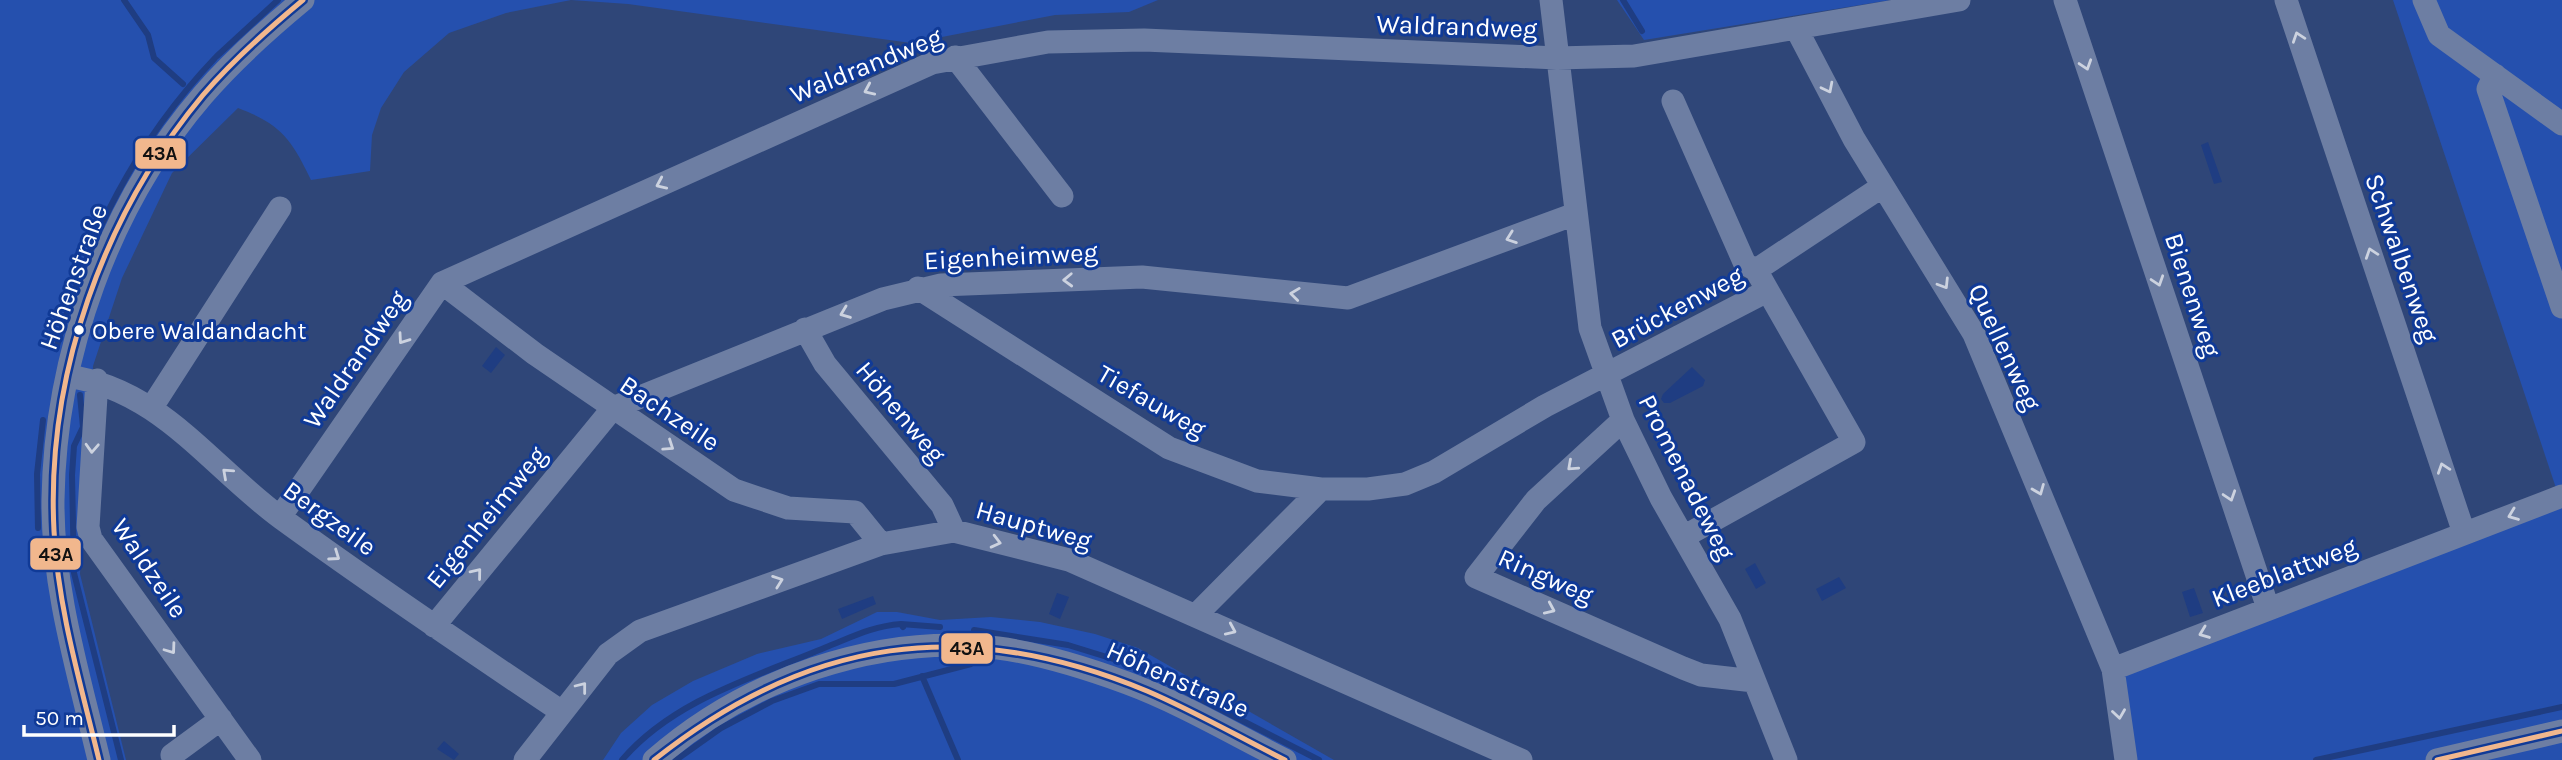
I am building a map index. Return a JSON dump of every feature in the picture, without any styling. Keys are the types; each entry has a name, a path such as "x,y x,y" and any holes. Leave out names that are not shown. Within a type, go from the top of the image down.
{"street":[{"name":"Höhenstraße","path":"99,760 71,642 58,570 53,501 60,413 67,376 108,248 158,155 226,69 303,0"},
{"name":"Promenadeweg","path":"1551,0 1590,328 1623,420 1649,475 1730,619 1786,760"},
{"name":"Waldrandweg","path":"280,517 442,283 906,73 956,57 1048,42 1144,40 1557,58 1634,56 1959,0"},
{"name":"Bienenweg","path":"2065,0 2268,608"},
{"name":"Schwalbenweg","path":"2286,0 2465,533"},
{"path":"2424,0 2439,36 2562,124"},
{"name":"Quellenweg","path":"1796,28 1854,139 1974,334 2113,669"},
{"path":"956,57 1062,196"},
{"path":"2494,75 2488,89 2562,307"},
{"path":"1673,101 1745,264 1756,271"},
{"name":"Brückenweg","path":"1606,376 1767,291 1756,271 1884,186"},
{"path":"152,407 280,208"},
{"name":"Eigenheimweg","path":"433,626 613,408 805,329 918,288 1163,278 1348,298 1575,214"},
{"name":"Bachzeile","path":"442,283 535,354 734,490 789,508 855,512 881,544"},
{"name":"Tiefauweg","path":"918,288 1169,448 1257,481 1321,489 1368,489 1405,484 1434,472 1545,406 1606,376"},
{"path":"1685,536 1854,442 1767,291"},
{"name":"Höhenweg","path":"805,329 825,364 942,505 954,531"},
{"name":"Bergzeile","path":"67,376 97,380 152,407 280,517 433,626 562,712"},
{"name":"Waldzeile","path":"97,380 88,527 91,539 250,760"},
{"name":"Ringweg","path":"1623,420 1536,500 1476,577 1684,668 1701,674 1754,681"},
{"path":"1196,615 1321,489"},
{"name":"Kleeblattweg","path":"2113,669 2562,496"},
{"name":"Hauptweg","path":"525,760 608,654 640,631 881,544 954,531 1069,560 1521,760"},
{"name":"Höhenstraße","path":"654,760 678,739 713,716 797,674 873,653 915,648 965,647 1027,653 1129,684 1284,760"},
{"path":"2113,669 2126,760"},
{"path":"172,755 221,719"},
{"path":"2437,760 2562,731"}],"shaded area":[{"path":"0,0 571,0 506,13 449,33 404,72 381,108 372,135 370,171 311,180 298,154 284,135 265,120 238,108 172,173 122,278 93,366 80,574 126,760 0,760"},
{"path":"571,0 1158,0 1129,12 1055,15 911,43 628,4"},
{"path":"1617,0 1891,0 1644,40"},
{"path":"2393,0 2562,0 2562,760 2119,760 2104,662 2557,491"},
{"path":"2208,142 2222,182 2214,184 2201,145"},
{"path":"496,347 505,355 491,373 482,366"},
{"path":"1692,367 1705,380 1703,386 1670,403 1664,403 1661,399 1663,394"},
{"path":"1755,563 1766,583 1756,589 1745,569"},
{"path":"1839,577 1846,588 1822,601 1816,589"},
{"path":"2194,588 2203,613 2190,617 2182,592"},
{"path":"1057,593 1069,597 1060,619 1049,614"},
{"path":"873,596 876,604 842,619 838,609"},
{"path":"877,612 897,612 940,620 991,617 1040,622 1095,634 1138,648 1334,760 603,760 621,733 652,705 693,681 757,654 821,639"},
{"path":"444,741 459,754 454,760 437,749"}],"waterway":[{"path":"124,0 148,35 154,58 183,84"},
{"path":"217,56 278,0"},
{"path":"1623,0 1642,31"},
{"path":"56,349 83,269 117,194 161,123 215,58"},
{"path":"80,395 83,427 74,446 72,475 74,573 121,760"},
{"path":"38,528 37,474 43,420"},
{"path":"901,624 940,627"},
{"path":"622,760 666,721 718,691 864,632 891,625 901,624 903,627"},
{"path":"974,630 1068,645 1136,666 1319,760"},
{"path":"676,760 721,728 772,701 819,684 894,684 971,664"},
{"path":"922,676 958,760"},
{"path":"2316,760 2562,707"}],"transit line":[{"name":"43A","path":"99,760 65,618 56,560 54,472 60,414 71,356 88,300 110,245 136,192 168,142 226,69 303,0"},
{"name":"43A","path":"654,760 712,719 771,687 830,664 890,651 951,647 1015,652 1080,667 1165,699 1285,760"},
{"name":"43A","path":"2437,760 2562,731"}],"place":[{"name":"Obere Waldandacht","path":"79,330"}]}
